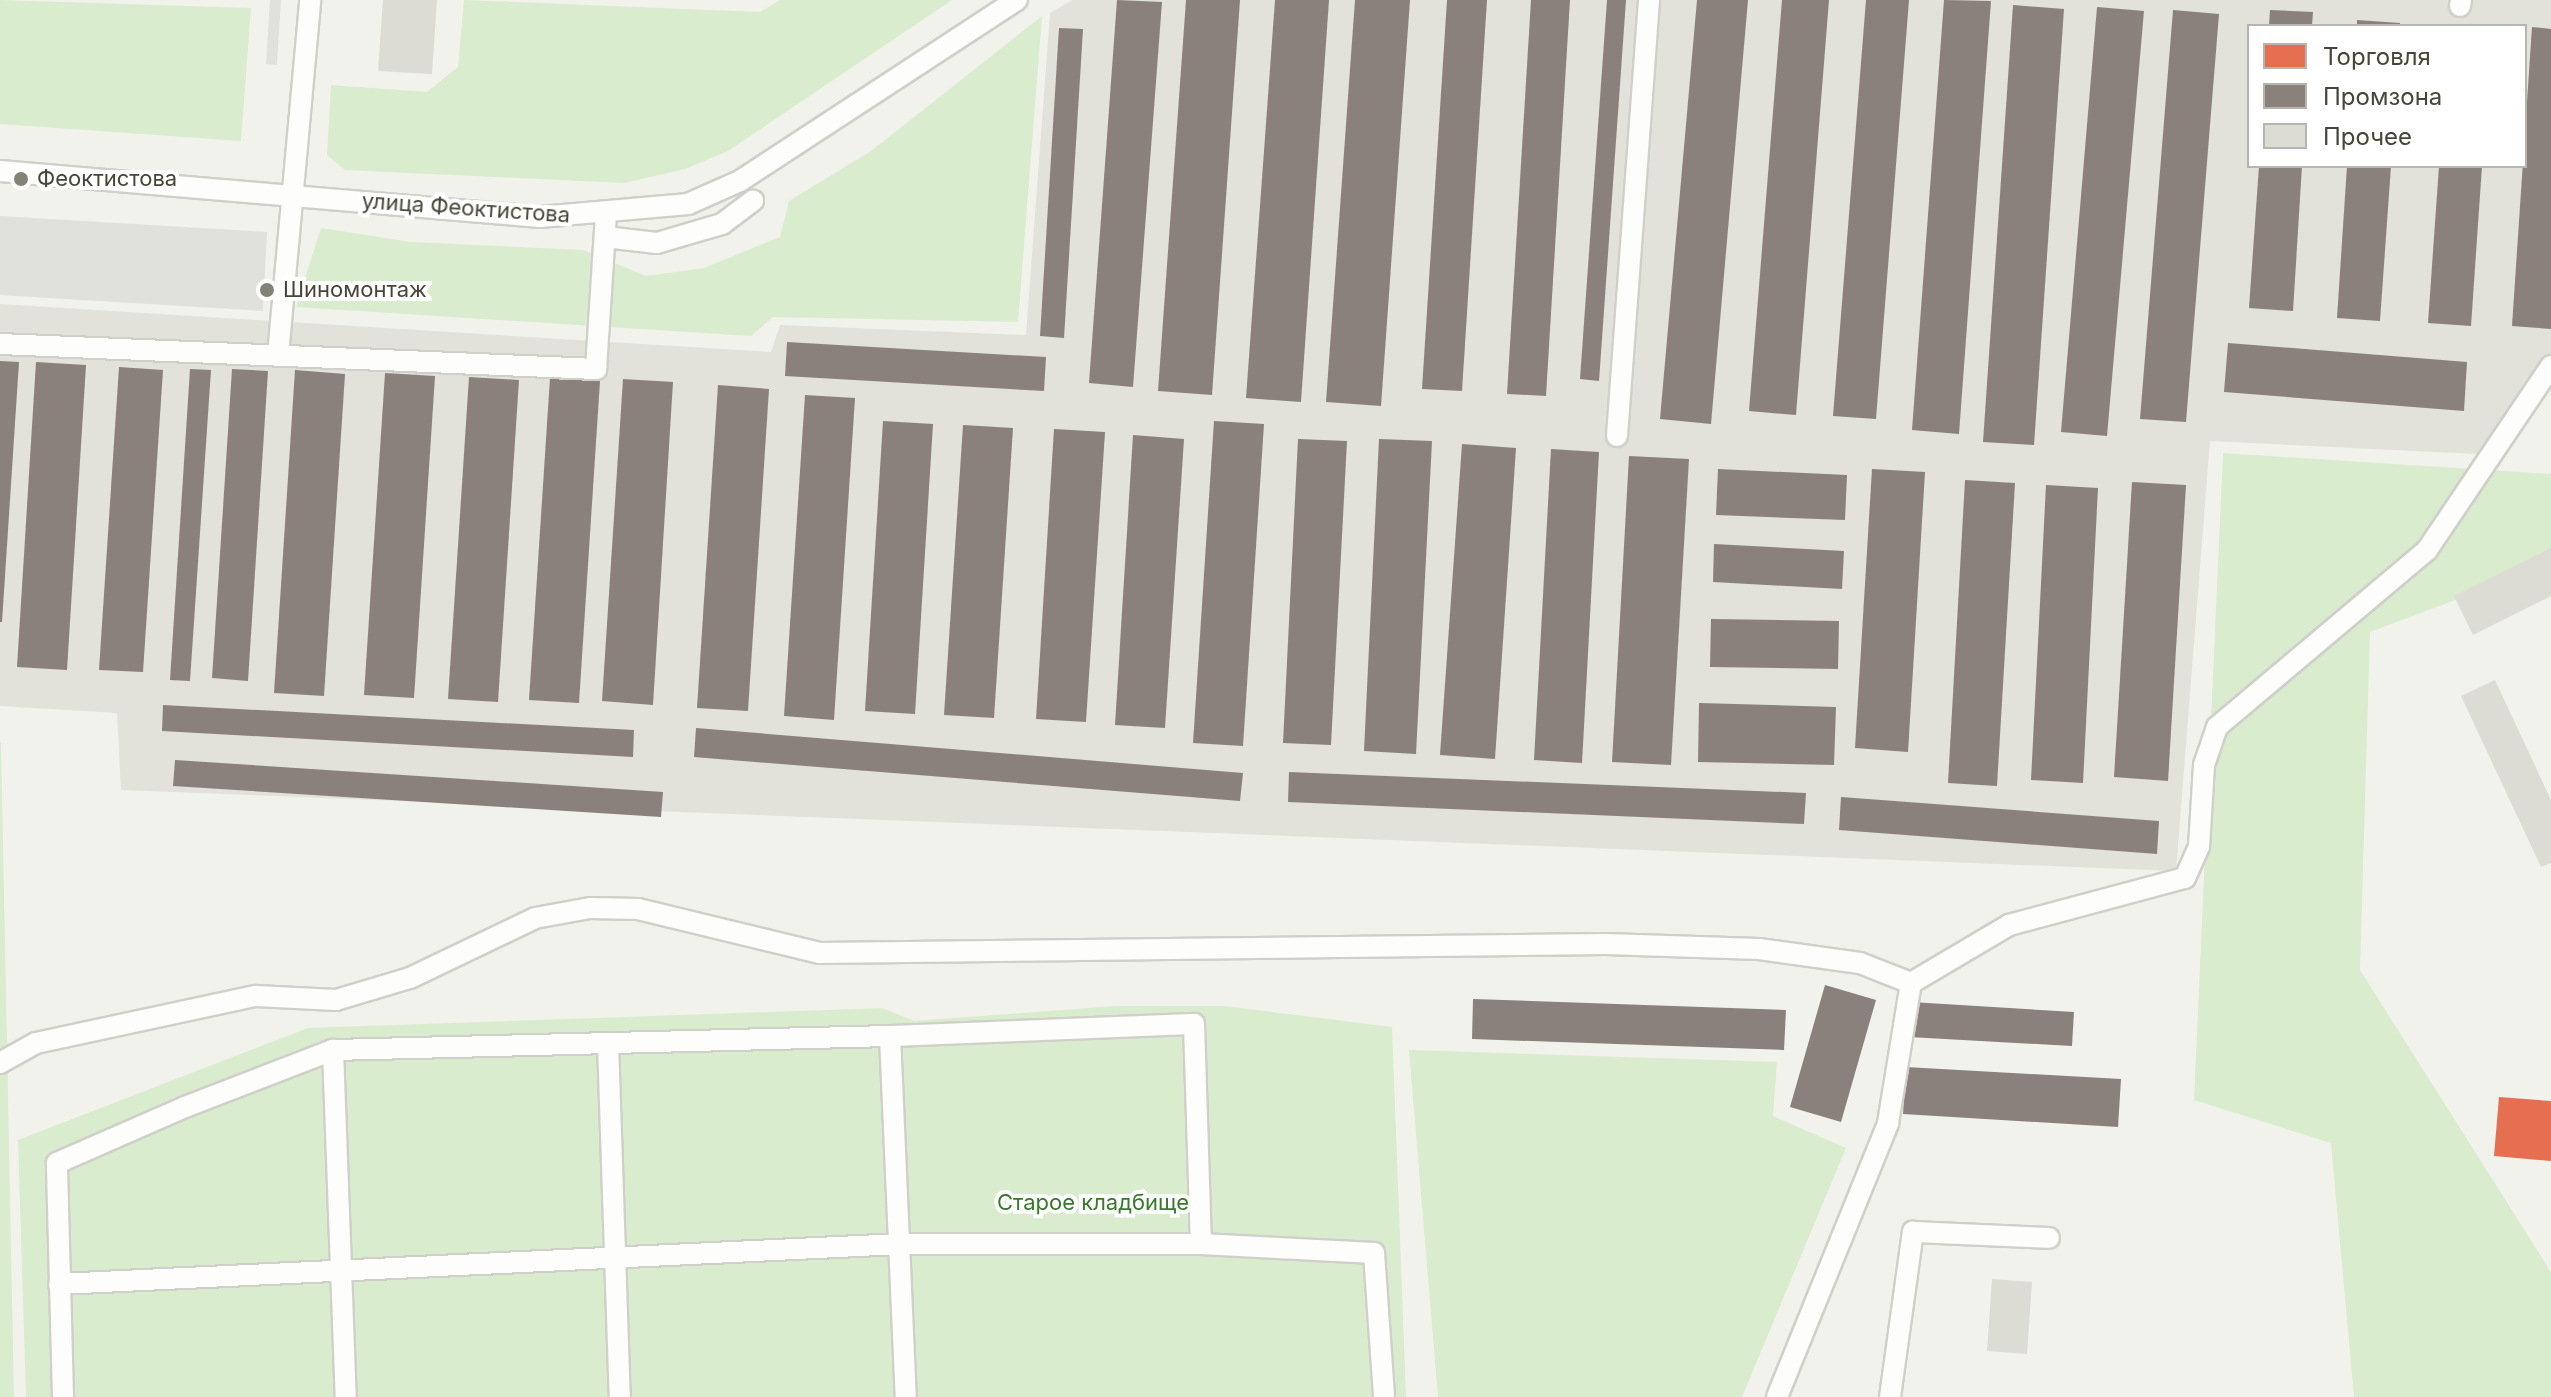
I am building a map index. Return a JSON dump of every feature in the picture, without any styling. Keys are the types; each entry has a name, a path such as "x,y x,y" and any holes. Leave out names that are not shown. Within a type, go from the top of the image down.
{"street":[{"path":"278,355 310,0"},
{"name":"улица Феоктистова","path":"0,171 540,217 606,215 688,204 740,181 1017,0"},
{"path":"1617,436 1649,0"},
{"path":"605,237 657,243 722,224 753,201"},
{"path":"0,344 596,369 606,215"},
{"path":"1911,983 2009,925 2185,878 2195,865 2204,765 2217,727 2427,550 2551,366"},
{"path":"0,1063 36,1043 256,996 336,1000 410,978 535,918 590,908 638,909 820,953 1349,942 1683,946 1860,963 1911,983"},
{"path":"1777,1397 1888,1123 1911,983"},
{"path":"63,1397 57,1163 333,1050 890,1036 1194,1024 1201,1244"},
{"path":"890,1036 906,1397"},
{"path":"608,1043 620,1397"},
{"path":"333,1050 346,1397"},
{"path":"1890,1397 1913,1232 2049,1238"},
{"path":"59,1284 342,1273 900,1244 1201,1244 1374,1253 1384,1397"}],"shaded area":[{"path":"270,0 281,0 277,65 266,64"},
{"path":"1072,0 2551,0 2551,372 2476,454 2210,441 2176,871 121,790 117,713 0,706 0,304 771,352 780,325 1026,335 1050,13"},
{"path":"0,216 267,232 263,311 0,295"}],"green space":[{"path":"0,0 251,8 241,141 0,124"},
{"path":"464,0 760,12 780,0 952,0 728,151 685,169 624,183 345,170 327,155 331,85 427,92 458,67"},
{"path":"1042,16 1018,322 773,317 751,336 296,307 321,228 411,242 583,250 646,276 704,268 780,237 789,201 871,151"},
{"path":"2223,453 2551,474 2551,564 2370,632 2360,970 2551,1272 2551,1397 2354,1397 2331,1143 2194,1100"},
{"path":"1,743 14,1397 0,1397"},
{"name":"Старое кладбище","path":"1115,1006 1225,1006 1392,1027 1406,1397 26,1397 18,1140 308,1028 882,1008 914,1021"},
{"path":"1409,1050 1777,1062 1773,1116 1846,1148 1742,1397 1438,1397"}],"building: Торговля":[{"path":"2499,1097 2551,1101 2551,1161 2494,1156"}],"building: Промзона":[{"path":"1117,0 1162,2 1133,387 1089,383"},
{"path":"1186,0 1240,0 1212,395 1158,391"},
{"path":"1275,0 1329,0 1301,402 1246,398"},
{"path":"1355,0 1410,0 1381,406 1326,402"},
{"path":"1447,0 1487,0 1462,391 1422,389"},
{"path":"1531,0 1570,0 1546,396 1507,394"},
{"path":"1607,0 1626,0 1599,381 1580,379"},
{"path":"1697,0 1748,0 1711,424 1660,419"},
{"path":"1782,0 1829,0 1796,415 1749,411"},
{"path":"1866,0 1909,0 1876,419 1833,416"},
{"path":"1944,0 1991,1 1959,434 1912,430"},
{"path":"2013,5 2064,9 2034,445 1983,442"},
{"path":"2097,7 2144,11 2107,436 2061,432"},
{"path":"2173,10 2219,14 2186,422 2140,419"},
{"path":"2270,10 2313,12 2312,24 2269,24"},
{"path":"2357,20 2400,23 2400,24 2357,24"},
{"path":"2532,27 2551,29 2551,329 2512,326 2523,168 2527,168"},
{"path":"1059,28 1083,29 1064,338 1040,336"},
{"path":"2259,168 2302,168 2293,311 2249,308"},
{"path":"2347,168 2391,168 2380,321 2337,318"},
{"path":"2439,168 2482,168 2471,326 2428,323"},
{"path":"787,342 1046,357 1044,391 785,376"},
{"path":"2228,343 2467,362 2464,411 2224,392"},
{"path":"0,361 19,362 2,622 0,622"},
{"path":"36,362 86,365 67,670 17,667"},
{"path":"119,367 163,370 143,672 99,670"},
{"path":"190,369 211,370 190,681 170,680"},
{"path":"232,369 268,371 248,681 212,678"},
{"path":"295,370 345,374 324,696 274,693"},
{"path":"385,373 435,376 414,698 364,695"},
{"path":"469,377 519,380 498,702 448,699"},
{"path":"550,378 600,381 579,703 529,700"},
{"path":"623,379 673,382 653,705 602,701"},
{"path":"718,385 769,389 748,711 697,708"},
{"path":"805,395 855,398 834,720 784,716"},
{"path":"883,421 933,424 915,714 865,711"},
{"path":"1214,421 1264,424 1243,746 1193,743"},
{"path":"963,425 1013,428 994,718 944,715"},
{"path":"1054,429 1105,432 1086,722 1036,719"},
{"path":"1133,435 1184,439 1165,728 1115,725"},
{"path":"1298,439 1347,441 1331,745 1283,743"},
{"path":"1379,439 1432,441 1416,754 1364,751"},
{"path":"1462,444 1516,448 1495,759 1440,755"},
{"path":"1551,449 1599,452 1582,763 1534,760"},
{"path":"1629,456 1689,459 1671,765 1612,762"},
{"path":"1718,469 1847,475 1845,520 1716,515"},
{"path":"1872,469 1925,472 1908,752 1855,748"},
{"path":"1965,480 2015,483 1997,786 1948,783"},
{"path":"2132,482 2186,485 2168,781 2114,777"},
{"path":"2046,485 2098,488 2083,783 2031,780"},
{"path":"1714,544 1844,551 1842,589 1713,582"},
{"path":"1711,619 1839,621 1838,669 1710,667"},
{"path":"1699,703 1836,707 1834,765 1698,762"},
{"path":"163,705 634,730 633,757 162,731"},
{"path":"696,728 1243,773 1240,801 694,757"},
{"path":"175,760 663,792 661,817 173,786"},
{"path":"1289,772 1806,793 1804,824 1288,802"},
{"path":"1841,797 2159,821 2157,854 1839,830"},
{"path":"1825,985 1876,1000 1841,1122 1790,1107"},
{"path":"1473,999 1786,1010 1784,1050 1472,1039"},
{"path":"1911,1002 2074,1012 2072,1046 1909,1037"},
{"path":"1906,1067 2121,1079 2118,1127 1903,1114"}],"building: Прочее":[{"path":"383,0 437,0 432,74 378,71"},
{"path":"2551,548 2551,596 2473,635 2454,596"},
{"path":"2495,680 2551,800 2551,863 2541,867 2461,696"},
{"path":"1992,1279 2032,1282 2027,1354 1987,1351"}],"place":[{"name":"Феоктистова","path":"21,179"},
{"name":"Шиномонтаж","path":"267,290"}]}
